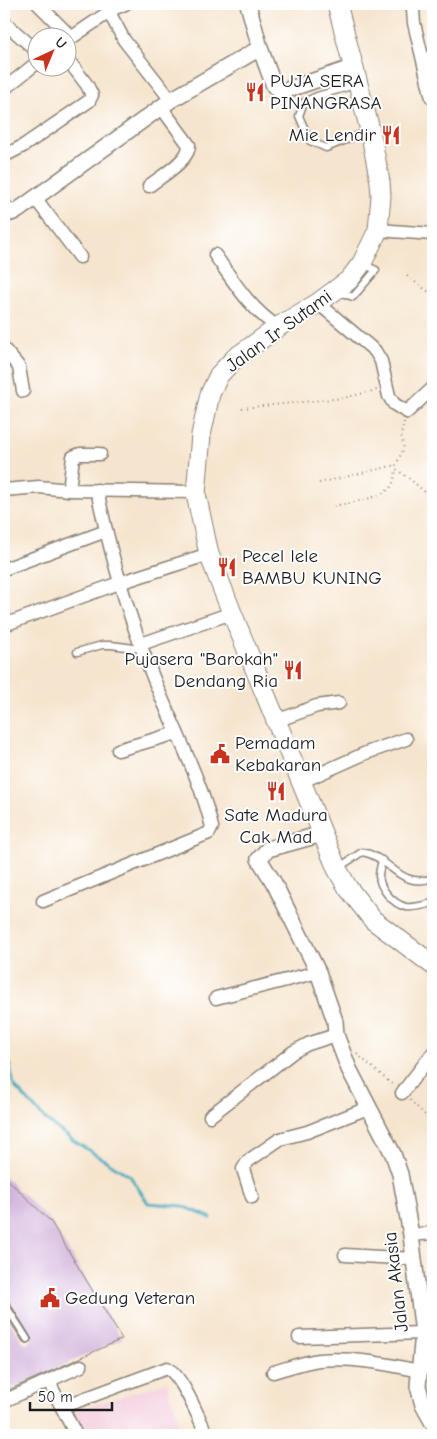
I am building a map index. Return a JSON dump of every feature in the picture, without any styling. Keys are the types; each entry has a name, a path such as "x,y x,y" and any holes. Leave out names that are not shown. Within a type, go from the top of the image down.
{"main road":[{"name":"Jalan Ir Sutami","path":"337,4 370,130 380,182 381,196 378,230 362,263 349,280 235,358 215,380 201,435 196,492 209,554 337,868 348,888 373,920 433,965"}],"street":[{"path":"38,4 59,28"},
{"path":"248,4 260,48 274,86 279,90 284,91 356,75"},
{"path":"416,4 413,10 414,23 432,98"},
{"path":"78,33 115,7 124,40 166,104 189,145 189,151 184,158 149,186"},
{"path":"4,22 28,43"},
{"path":"4,207 11,213 17,211 166,104 260,48"},
{"path":"4,89 28,70"},
{"path":"4,156 23,146 89,101 92,95 78,74"},
{"path":"35,198 80,257"},
{"path":"378,230 433,234"},
{"path":"215,255 246,299 278,327"},
{"path":"318,303 375,351 381,361 387,388 394,404 406,412 433,388"},
{"path":"4,349 19,367 23,391"},
{"path":"69,490 73,456 76,454 100,454"},
{"path":"4,490 39,487 69,490 196,492"},
{"path":"43,901 212,831 206,800 150,672 119,583 97,490"},
{"path":"4,569 106,531"},
{"path":"4,625 119,583 209,554"},
{"path":"142,647 232,613"},
{"path":"276,722 317,706 339,702"},
{"path":"118,750 177,734"},
{"path":"301,782 366,753 406,739"},
{"name":"Jalan Akasia","path":"322,834 268,849 259,859 274,883 318,972 335,1021 336,1035 349,1069 393,1154 400,1174 411,1235 423,1333 418,1386 420,1395 433,1423"},
{"path":"216,998 318,972"},
{"path":"210,1116 293,1052 308,1044 336,1035"},
{"path":"402,1093 433,1053"},
{"path":"252,1197 243,1169 248,1161 284,1137 307,1132 368,1108"},
{"path":"411,1235 433,1233"},
{"path":"345,1255 414,1259"},
{"path":"298,1337 423,1333"},
{"path":"273,1372 317,1360 374,1362 420,1371"},
{"path":"4,1401 81,1366"},
{"path":"62,1407 167,1368 175,1373 207,1435"},
{"path":"50,1381 76,1435"}],"lane":[{"path":"356,75 304,102 299,116 310,141 326,148 370,130"},
{"path":"77,652 102,645 142,647"},
{"path":"337,868 362,852 372,853 404,877 414,879 433,878"},
{"path":"382,860 380,879 391,898 405,906 433,903"},
{"path":"4,1303 27,1340"}],"path":[{"path":"407,276 433,295"},
{"path":"242,408 343,398 387,388"},
{"path":"334,506 370,498 388,490 393,483 396,464 404,448 400,435 406,412"},
{"path":"319,483 396,464"},
{"path":"396,470 433,499"},
{"path":"358,1054 433,1123"}],"shaded area":[{"path":"167,1382 182,1435 83,1435 74,1411"}],"building":[{"name":"Gedung Veteran","path":"4,1176 51,1222 122,1339 4,1392 4,1312 23,1342 28,1344 32,1339 8,1300 4,1298"}],"waterway":[{"path":"4,1037 14,1086 47,1121 74,1141 130,1176 148,1203 183,1206 211,1218"}],"place":[{"name":"PUJA SERA PINANGRASA","path":"255,92"},
{"name":"Mie Lendir","path":"391,135"},
{"name":"Pecel lele BAMBU KUNING","path":"227,567"},
{"name":"Pujasera \"Barokah\" Dendang Ria","path":"293,670"},
{"name":"Pemadam Kebakaran","path":"220,754"},
{"name":"Sate Madura Cak Mad","path":"276,791"},
{"name":"Gedung Veteran","path":"50,1298"}]}
